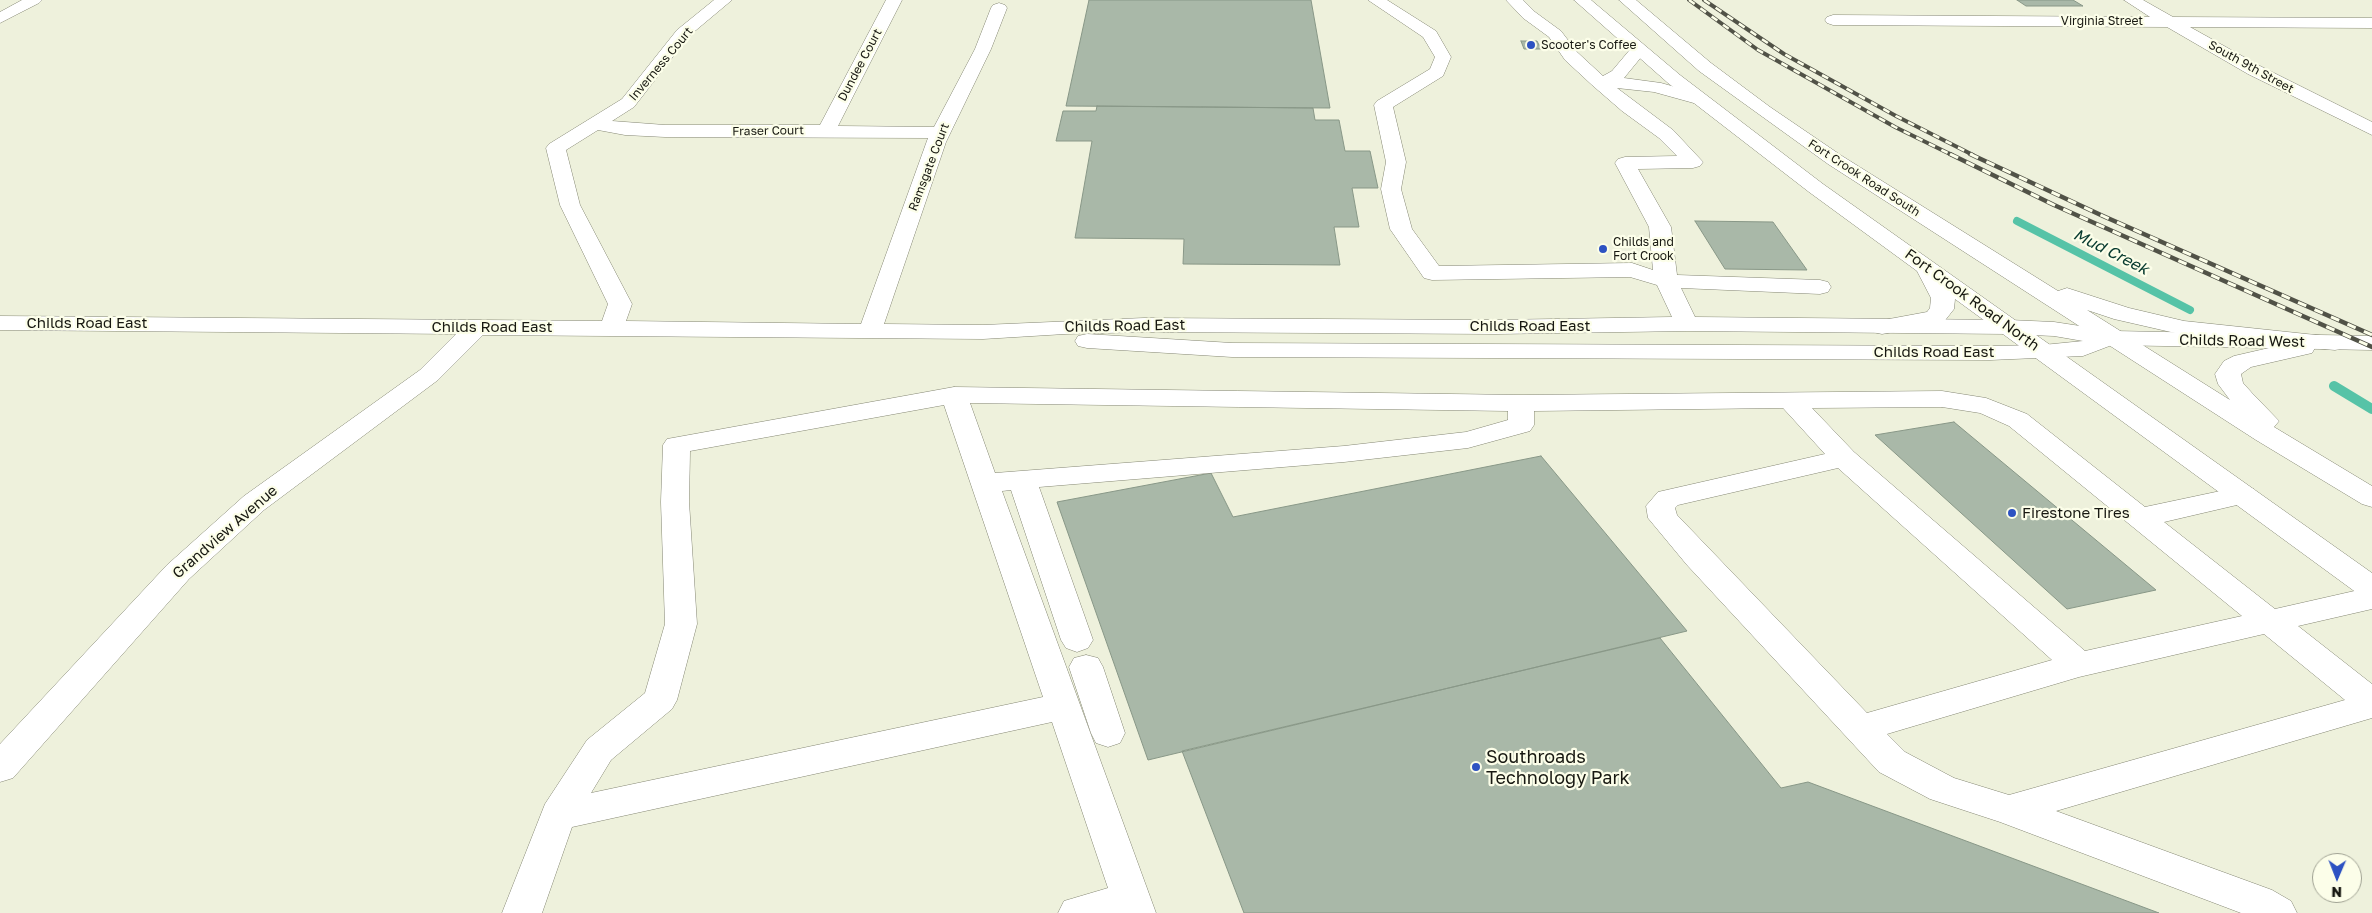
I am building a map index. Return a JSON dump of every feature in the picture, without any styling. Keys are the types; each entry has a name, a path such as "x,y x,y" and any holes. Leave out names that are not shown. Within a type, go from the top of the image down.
{"street":[{"path":"0,18 34,0"},
{"name":"Inverness Court","path":"612,327 620,304 570,205 556,148 598,124 628,103 683,33 724,0"},
{"name":"Dundee Court","path":"826,131 894,0"},
{"path":"1376,0 1430,34 1443,57 1437,72 1383,106 1396,162 1391,189 1401,228 1432,273 1632,270 1666,281 1820,287"},
{"path":"1514,0 1529,15 1555,34 1571,56 1602,81 1628,107 1666,134 1693,162 1625,163 1660,227 1666,281 1687,324"},
{"name":"Fort Crook Road North","path":"1582,0 1639,50 1701,100 1816,188 2372,588"},
{"name":"Fort Crook Road South","path":"1627,0 1669,38 1764,111 1835,160 2113,338"},
{"name":"South 9th Street","path":"2132,0 2280,84 2372,129"},
{"name":"Ramsgate Court","path":"870,331 940,133 983,49 999,8"},
{"name":"Virginia Street","path":"1833,20 2372,23"},
{"path":"1602,81 1618,74 1639,50"},
{"path":"1602,81 1626,86 1669,90 1701,100"},
{"name":"Fraser Court","path":"598,124 625,129 665,131 940,133"},
{"path":"1990,259 2056,291 2122,314 2184,328 2335,343"},
{"path":"1882,327 1935,318 1942,309 1943,298 1926,268"},
{"name":"Childs Road East","path":"0,323 612,327 983,332 1144,325 1496,327 1687,324 2009,327 2054,329 2113,338"},
{"name":"Grandview Avenue","path":"0,768 178,572 254,503 429,374 477,327"},
{"name":"Childs Road East","path":"983,332 1137,346 1232,350 2043,352 2083,349 2113,338"},
{"path":"2113,338 2372,498"},
{"name":"Childs Road West","path":"2113,338 2372,343"},
{"path":"2335,343 2251,359 2233,366 2228,374 2231,384 2243,399 2265,420 2340,479"},
{"path":"954,395 1134,906 1078,913"},
{"path":"522,913 558,815 599,750 660,700 681,624 675,502 677,445 954,395 1521,403 1942,399 1986,406 2018,420 2372,704"},
{"path":"1790,400 1844,458 2078,665"},
{"path":"984,483 1334,454 1468,440 1521,425 1521,403"},
{"path":"1844,458 1668,498 1660,506 1663,518 1698,558 1892,762 1943,789 2009,810 2258,902 2277,913"},
{"path":"1022,479 1108,733"},
{"path":"2138,518 2244,495"},
{"path":"1861,728 2078,665 2267,620 2372,598"},
{"path":"2009,810 2372,704"},
{"path":"558,815 1064,706"}],"building":[{"path":"1089,0 1311,0 1330,108 1066,106"},
{"path":"2017,0 2073,0 2083,6 2026,6"},
{"path":"1521,41 1537,41 1541,49 1524,49"},
{"path":"1097,106 1313,108 1315,120 1339,120 1345,151 1370,151 1378,188 1352,188 1359,227 1334,227 1340,265 1183,264 1184,239 1075,238 1092,141 1056,141 1063,111 1096,111"},
{"path":"1695,221 1773,222 1807,270 1725,269"},
{"name":"Firestone Tires","path":"1954,422 2156,590 2067,609 1875,435"},
{"path":"1541,456 1687,631 1148,760 1057,502 1211,473 1233,517"},
{"name":"Southroads Technology Park","path":"1660,638 1781,788 1808,782 2159,913 1244,913 1182,751"}],"waterway":[{"name":"Mud Creek","path":"2017,221 2190,310"},
{"name":"Mud Creek","path":"2334,386 2372,409"}],"railway":[{"path":"1689,0 1758,50 1895,127 1952,155"},
{"path":"1704,0 1784,54 1896,116 1973,155"},
{"path":"1950,154 2054,205 2372,347"},
{"path":"1970,154 2103,216 2372,335"}],"place":[{"name":"Scooter's Coffee","path":"1531,45"},
{"name":"Childs and Fort Crook","path":"1603,249"},
{"name":"Firestone Tires","path":"2012,513"},
{"name":"Southroads Technology Park","path":"1476,767"}]}
